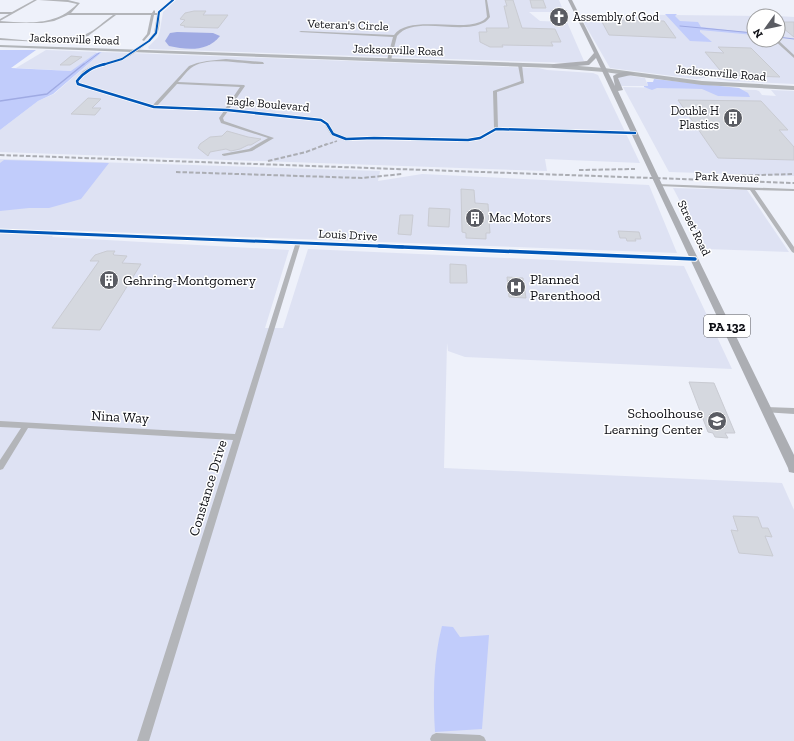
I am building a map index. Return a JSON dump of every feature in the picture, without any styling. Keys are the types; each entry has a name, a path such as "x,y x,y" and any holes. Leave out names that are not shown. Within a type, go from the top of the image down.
{"main road":[{"name":"Street Road","path":"570,0 621,103 794,468"},
{"name":"Jacksonville Road","path":"0,46 554,66 604,70 702,83 794,88"},
{"path":"554,66 590,64 596,54"},
{"path":"621,103 623,96 614,77 620,74 632,74"}],"street":[{"path":"0,21 36,0"},
{"path":"0,21 40,23 56,20 77,7 78,4 68,1 40,0"},
{"path":"133,51 134,48 149,35 152,14 168,0"},
{"path":"133,51 140,48 154,36 158,14 174,0"},
{"path":"389,60 396,36 401,30 412,27 460,26 481,22 489,17 486,0"},
{"path":"0,13 13,13"},
{"path":"67,14 158,14"},
{"path":"0,39 54,41 74,39 87,35 115,15"},
{"name":"Veteran's Circle","path":"301,32 396,36"},
{"path":"785,48 794,56"},
{"name":"Eagle Boulevard","path":"133,51 122,59 92,67 84,72 77,81 78,84 154,107 227,110 321,120 327,124 333,134 346,139 374,138 468,140 480,138 496,129"},
{"path":"154,107 190,67 195,64 213,61 263,63"},
{"path":"520,65 523,82 495,91 496,129 635,133"},
{"path":"175,83 243,86 220,119 222,122 234,127 272,138 250,150 224,155"},
{"name":"Park Avenue","path":"659,185 794,190"},
{"path":"751,188 794,251"},
{"name":"Louis Drive","path":"0,231 695,259"},
{"name":"Constance Drive","path":"143,741 298,243"},
{"path":"766,410 794,411"},
{"name":"Nina Way","path":"0,424 238,437"},
{"path":"0,467 26,426"},
{"path":"436,739 480,741"}],"shaded area":[{"path":"176,0 559,0 564,12 529,12 540,21 567,22 584,61 570,63 149,49 148,47 158,37 163,12"},
{"path":"579,14 746,16 746,48 786,48 786,16 794,17 794,84 729,81 717,79 717,76 696,79 610,68"},
{"path":"665,14 677,14 675,16 680,21 698,22 701,27 746,32 746,34 700,30 700,32 712,42 690,41"},
{"path":"170,33 213,33 220,36 210,45 203,47 190,49 169,46 165,41"},
{"path":"0,50 36,50 11,68 71,71 96,53 102,52 53,94 38,101 0,130"},
{"path":"46,50 97,52 72,71 16,68"},
{"path":"102,52 538,68 593,73 598,75 640,163 545,159 547,171 0,152 0,130 38,101 54,94"},
{"path":"625,75 645,78 648,86 619,86 617,77"},
{"path":"654,79 739,88 748,93 750,97 718,96 702,89 657,88 652,90 644,87 648,86 647,82 653,82"},
{"path":"623,87 756,90 762,95 776,96 771,90 794,91 794,176 669,172"},
{"path":"0,159 380,171 378,181 422,174 649,185 677,253 57,230 52,237 289,250 265,328 283,328 308,249 684,266 732,369 465,357 448,351 447,343 444,468 782,483 794,510 794,741 0,741"},
{"path":"4,160 109,163 81,199 49,208 29,208 0,211 0,163"},
{"path":"673,188 747,190 789,252 705,249"},
{"path":"442,626 453,627 460,637 489,635 482,729 435,732 434,679"}],"building":[{"path":"505,0 513,0 522,28 555,29 561,42 551,42 553,46 502,45 503,47 490,47 480,42 479,32 487,32 486,28 509,28 504,6 507,6"},
{"path":"530,0 543,0 546,8 532,8"},
{"path":"206,11 203,15 228,15 218,28 184,27 185,26 180,25 185,20 180,19 185,13"},
{"path":"601,20 664,21 676,38 609,35"},
{"path":"786,22 794,22 794,37 786,30"},
{"path":"718,47 751,48 780,77 724,75 705,52 724,53"},
{"path":"71,56 82,57 70,65 60,65"},
{"path":"88,98 101,99 92,108 101,108 95,115 71,114"},
{"name":"Double H Plastics","path":"678,100 761,101 788,130 779,130 794,147 794,160 718,158"},
{"path":"227,131 261,139 240,149 231,151 226,149 210,152 208,156 198,148 200,144 210,137 222,136"},
{"name":"Mac Motors","path":"461,189 474,190 475,203 488,204 490,233 486,233 486,239 466,238 466,233 462,232"},
{"path":"429,208 450,209 449,227 428,226"},
{"path":"400,215 413,215 411,235 398,234"},
{"path":"618,231 639,232 641,239 635,239 636,241 627,241 626,238 620,238"},
{"name":"Gehring-Montgomery","path":"107,251 115,251 113,254 114,255 127,256 122,263 141,264 100,330 52,328 99,261 90,261 95,255"},
{"path":"450,264 466,265 467,283 450,283"},
{"name":"Planned Parenthood","path":"507,277 523,278 526,298 509,297"},
{"name":"Schoolhouse Learning Center","path":"689,382 714,383 735,433 725,433 728,438 715,437 713,433 708,432"},
{"path":"733,516 758,517 762,528 768,528 772,537 765,536 773,556 739,553 731,530 738,531"}],"waterway":[{"path":"680,26 746,32"},
{"path":"786,38 794,39"},
{"path":"83,65 99,53"},
{"path":"0,101 47,94 84,64"}],"railway":[{"path":"325,145 337,141"},
{"path":"268,161 306,152 327,144"},
{"path":"0,155 794,183"},
{"path":"579,170 635,169"},
{"path":"176,172 362,178 402,174"},
{"path":"729,176 794,174"}],"cycle path":[{"path":"173,0 159,12 156,33 149,41 122,59 93,67 84,72 77,81 78,84 154,107 227,110 321,120 327,124 333,134 346,139 374,138 468,140 480,138 496,129 635,133"},
{"path":"0,231 695,259"}],"place":[{"name":"Assembly of God","path":"559,17"},
{"name":"Double H Plastics","path":"733,118"},
{"name":"Mac Motors","path":"475,218"},
{"name":"Gehring-Montgomery","path":"109,280"},
{"name":"Planned Parenthood","path":"516,287"},
{"name":"Schoolhouse Learning Center","path":"717,421"}]}
